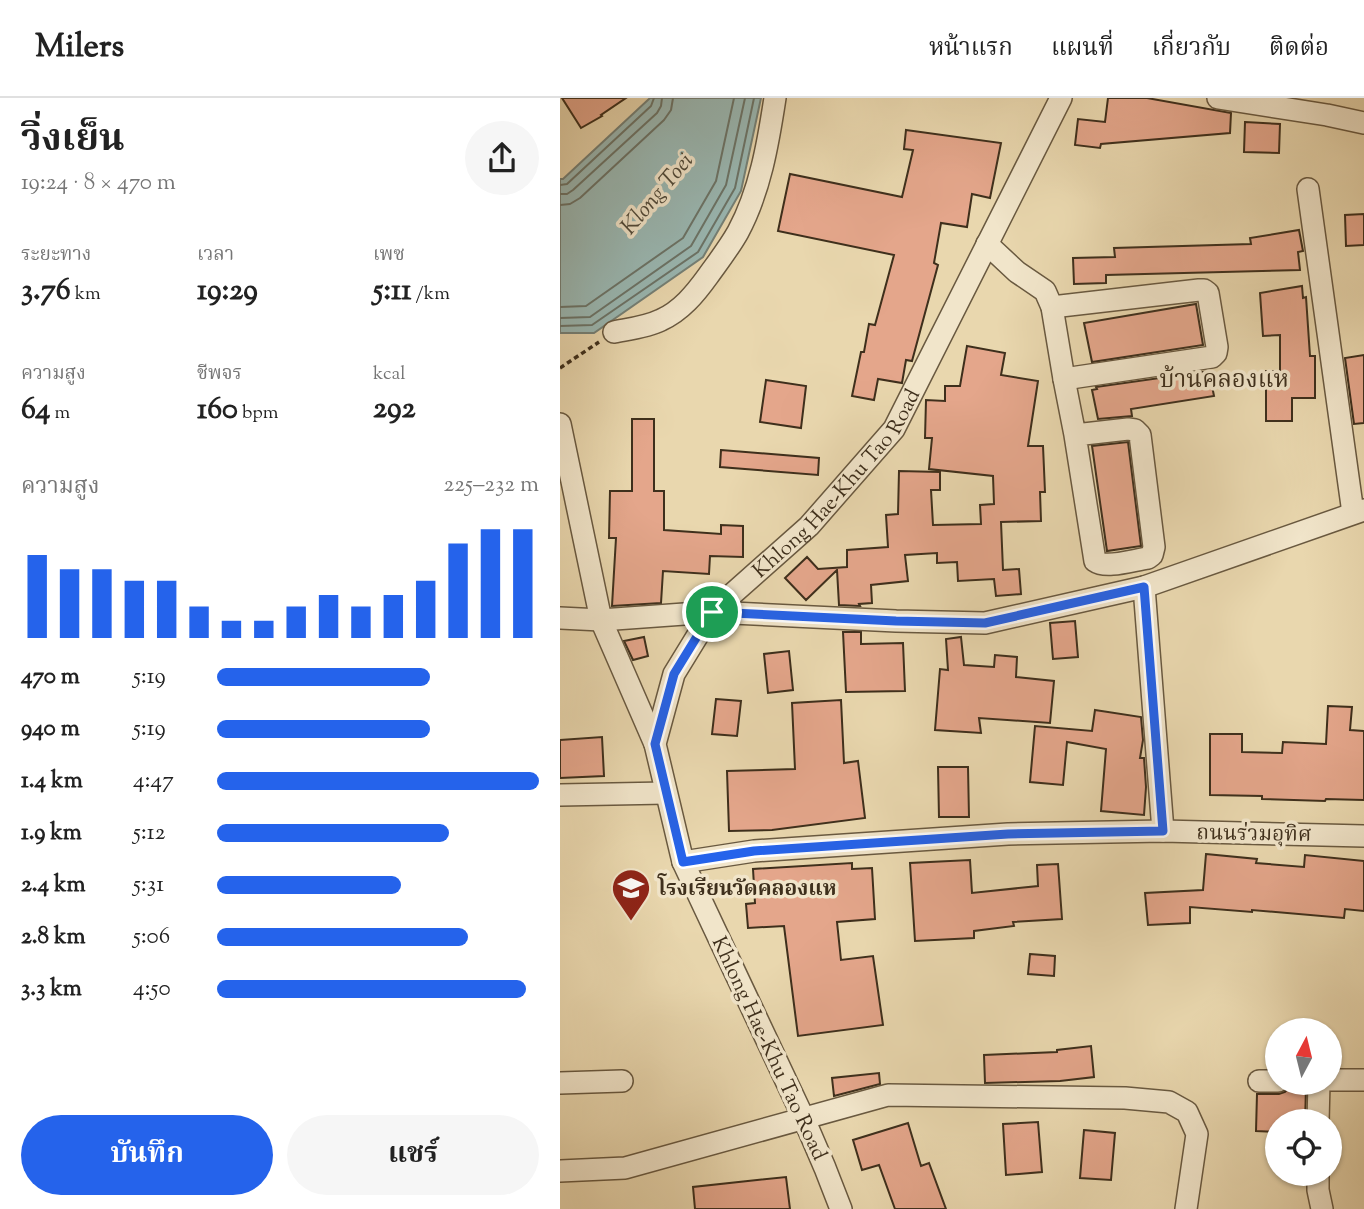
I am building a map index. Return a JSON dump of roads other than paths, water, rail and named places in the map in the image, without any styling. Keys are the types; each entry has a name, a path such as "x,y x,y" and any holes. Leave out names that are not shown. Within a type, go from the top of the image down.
{"street":[{"path":"614,332 653,324 670,315 685,304 722,257 739,229 755,188 765,158 775,98"},
{"name":"Khlong Hae-Khu Tao Road","path":"841,1209 804,1119 683,862 655,744 674,674 712,612 809,526 894,429 1061,98"},
{"path":"1217,98 1364,123"},
{"path":"560,618 601,620 712,612 985,623 1144,587 1359,512 1308,189"},
{"path":"987,244 1017,272 1045,291 1052,307 1095,561 1104,565 1148,558 1154,547 1140,435 1135,430 1128,429 1075,435"},
{"path":"1052,307 1199,290 1208,293 1217,347 1212,357 1064,379"},
{"path":"560,424 601,620 655,744"},
{"path":"1144,587 1163,831"},
{"path":"560,795 666,793"},
{"name":"ถนนร่วมอุทิศ","path":"683,862 754,851 1008,834 1163,831 1364,836"},
{"path":"1342,1080 1364,1080"},
{"path":"560,1083 622,1082"},
{"path":"560,1171 625,1168 888,1095 1125,1098 1169,1102 1187,1112 1197,1134 1186,1209"},
{"path":"1318,1186 1322,1209"}],"water":[{"name":"Klong Toei","path":"650,98 761,98 741,191 703,257 594,333 560,333 560,179"}],"place":[{"name":"โรงเรียนวัดคลองแห","path":"631,922"}],"district":[{"name":"บ้านคลองแห","path":"1224,379"}]}
